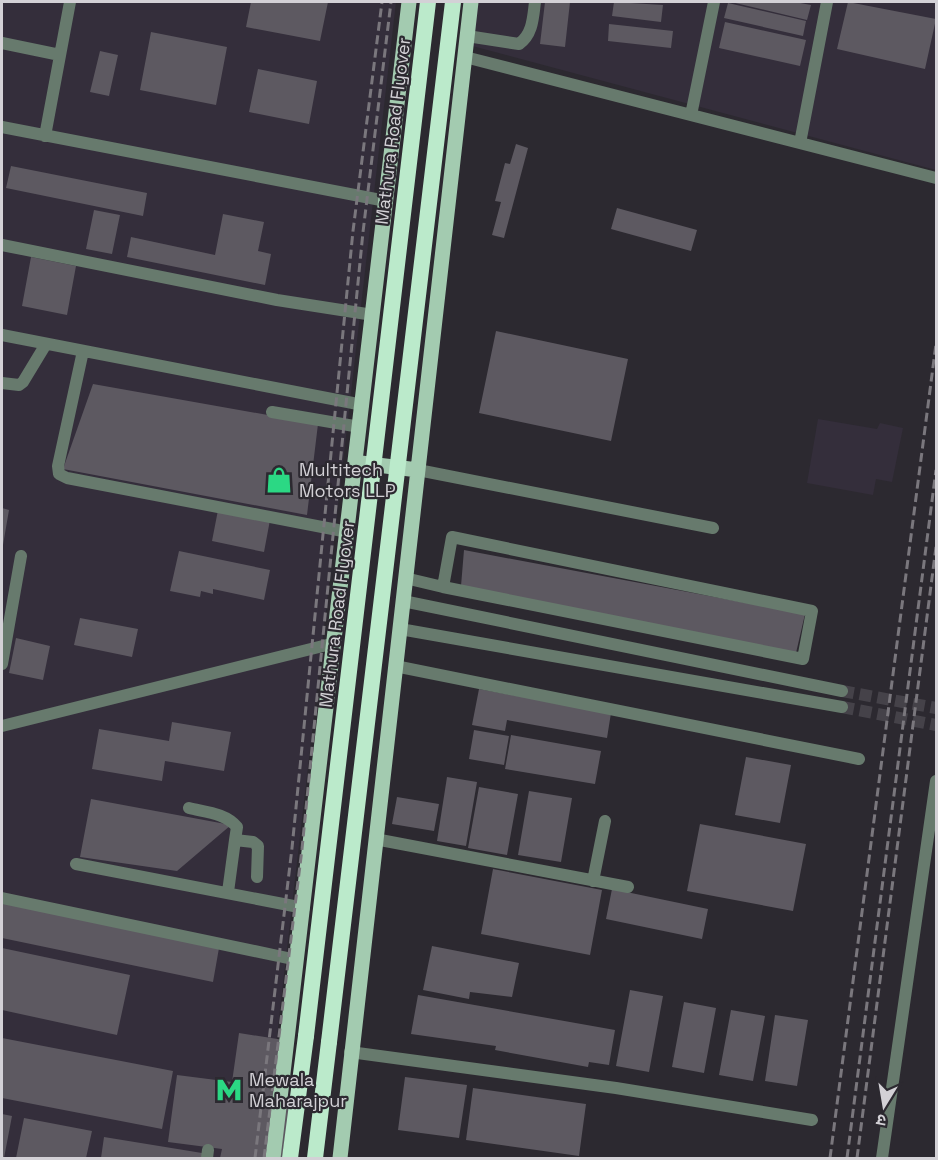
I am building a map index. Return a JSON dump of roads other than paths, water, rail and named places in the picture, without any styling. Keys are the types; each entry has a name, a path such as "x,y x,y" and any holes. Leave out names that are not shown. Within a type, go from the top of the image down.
{"highway":[{"name":"Mathura Road Flyover","path":"290,1158 428,2"},
{"path":"315,1158 453,2"}],"main road":[{"path":"273,1158 409,2"},
{"path":"340,1158 350,1052 471,2"},
{"path":"356,462 418,470"}],"street":[{"path":"45,136 70,2"},
{"path":"467,36 519,44 527,39 531,29 535,2"},
{"path":"691,115 714,2"},
{"path":"800,143 827,2"},
{"path":"2,43 60,55"},
{"path":"465,57 936,178"},
{"path":"2,127 386,201"},
{"path":"2,245 277,300 373,315"},
{"path":"2,334 363,405"},
{"path":"2,383 12,385 23,382 46,344"},
{"path":"84,351 58,466 59,474 67,478 348,532"},
{"path":"272,412 360,427"},
{"path":"418,470 713,528"},
{"path":"405,578 443,587 803,659 812,611 452,537 443,587"},
{"path":"2,664 21,556"},
{"path":"403,601 842,691"},
{"path":"400,629 842,707"},
{"path":"2,726 335,643"},
{"path":"395,666 859,759"},
{"path":"882,1158 936,781"},
{"path":"189,808 224,816 237,827 228,892"},
{"path":"593,881 605,821"},
{"path":"375,839 628,887"},
{"path":"236,840 253,842 258,846 257,878"},
{"path":"76,864 304,908"},
{"path":"2,898 297,960"},
{"path":"350,1052 616,1088 812,1120"}],"tunnel":[{"path":"842,691 936,708"},
{"path":"842,707 936,725"}],"railway":[{"path":"255,1158 292,848 353,231 382,2"},
{"path":"264,1158 302,849 363,232 391,2"},
{"path":"830,1158 936,344"},
{"path":"847,1158 936,470"},
{"path":"857,1158 936,547"}],"place":[{"name":"Multitech Motors LLP","path":"279,480"},
{"name":"Mewala Maharajpur","path":"229,1090"}]}
